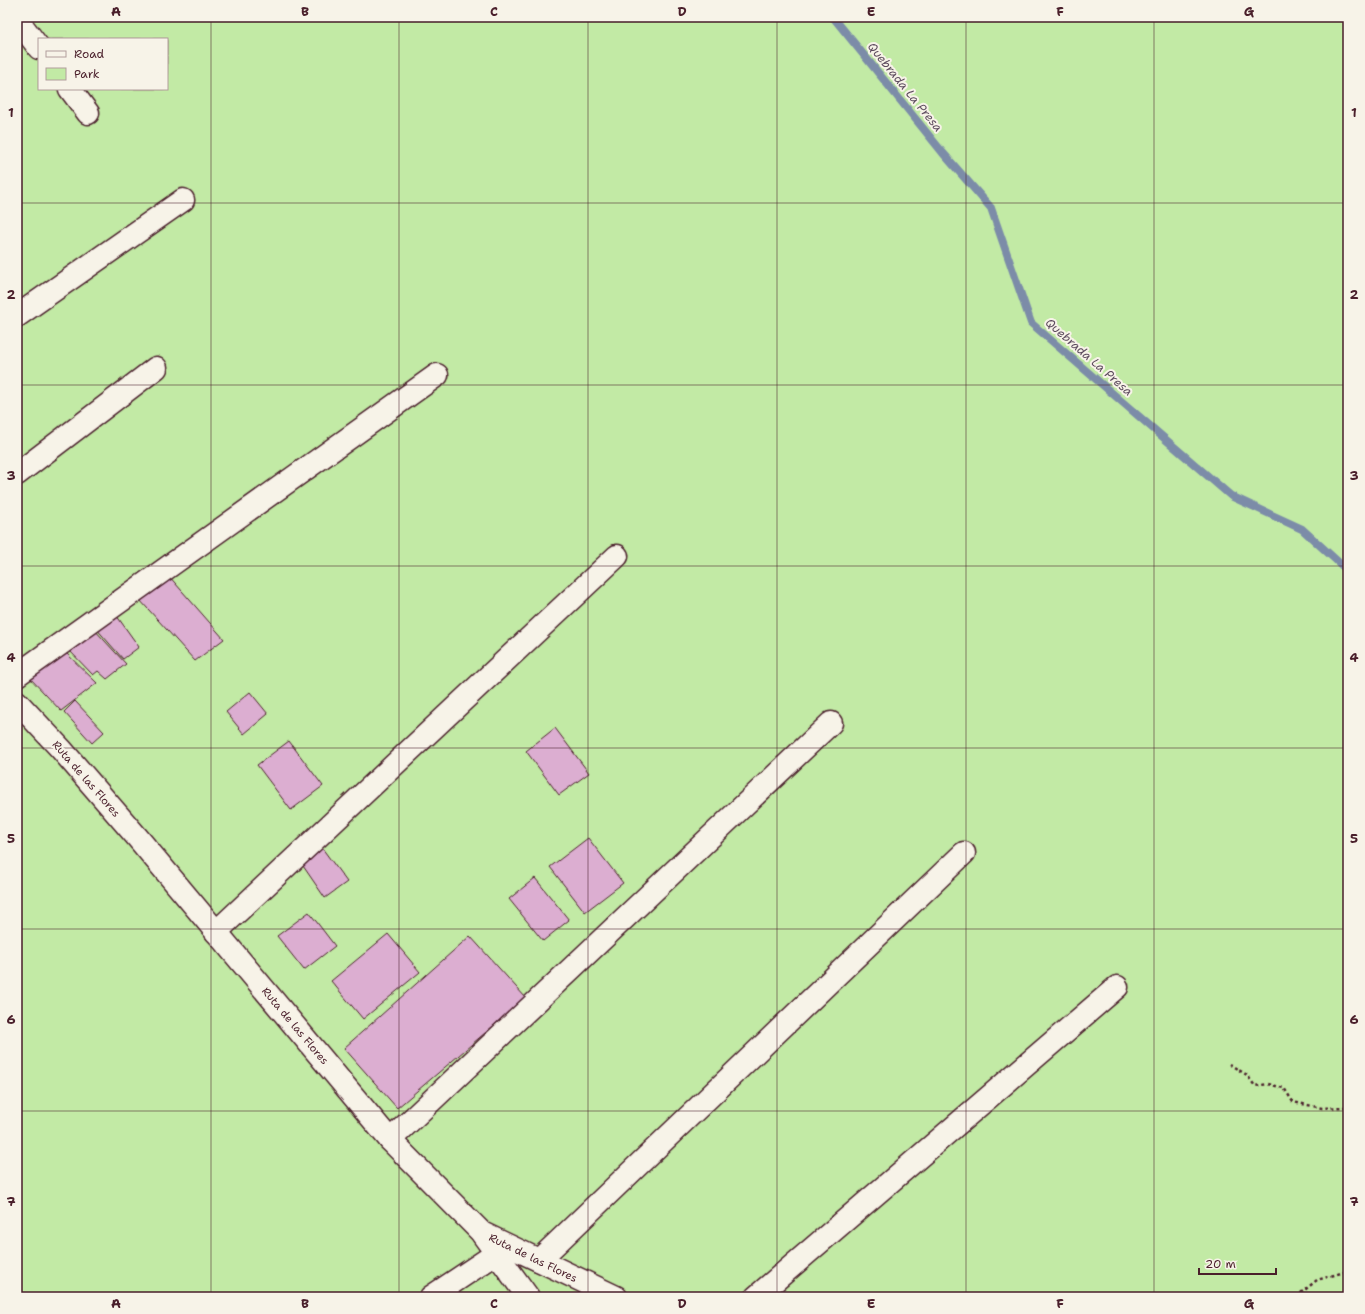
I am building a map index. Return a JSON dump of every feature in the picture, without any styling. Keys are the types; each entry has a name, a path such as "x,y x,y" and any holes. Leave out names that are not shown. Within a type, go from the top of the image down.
{"street":[{"path":"17,19 38,47"},
{"path":"71,90 88,113"},
{"path":"17,316 183,200"},
{"path":"17,474 156,368"},
{"path":"17,675 436,376"},
{"path":"216,932 617,556"},
{"name":"Ruta de las Flores","path":"17,702 61,749 122,819 390,1140 482,1233 616,1297"},
{"path":"390,1140 830,723"},
{"path":"538,1260 964,852"},
{"path":"756,1297 1117,986"},
{"path":"482,1233 528,1297"},
{"path":"431,1297 497,1254"}],"path":[{"path":"1229,1064 1247,1076 1255,1086 1268,1084 1284,1088 1293,1102 1322,1108 1345,1107 1348,1105"},
{"path":"1296,1297 1317,1280 1348,1271"}],"green space":[{"path":"17,17 1348,17 1348,1297 17,1297"}],"building":[{"path":"168,575 224,639 195,661 139,599"},
{"path":"114,612 139,647 123,659 95,627"},
{"path":"93,628 126,664 107,679 98,671 93,675 68,649"},
{"path":"64,651 97,683 61,711 29,677"},
{"path":"250,692 268,714 244,734 226,712"},
{"path":"75,701 104,732 92,743 64,712"},
{"path":"555,728 589,773 559,795 526,751"},
{"path":"289,741 323,786 291,810 257,765"},
{"path":"588,838 623,883 585,912 550,867"},
{"path":"322,848 347,882 325,898 301,863"},
{"path":"535,878 569,920 543,941 509,899"},
{"path":"309,912 335,946 304,970 277,936"},
{"path":"388,934 420,972 363,1019 331,981"},
{"path":"470,936 526,998 397,1108 344,1048"}],"waterway":[{"name":"Quebrada La Presa","path":"833,17 943,153 991,208 1031,323 1231,496 1302,529 1348,571"}]}
